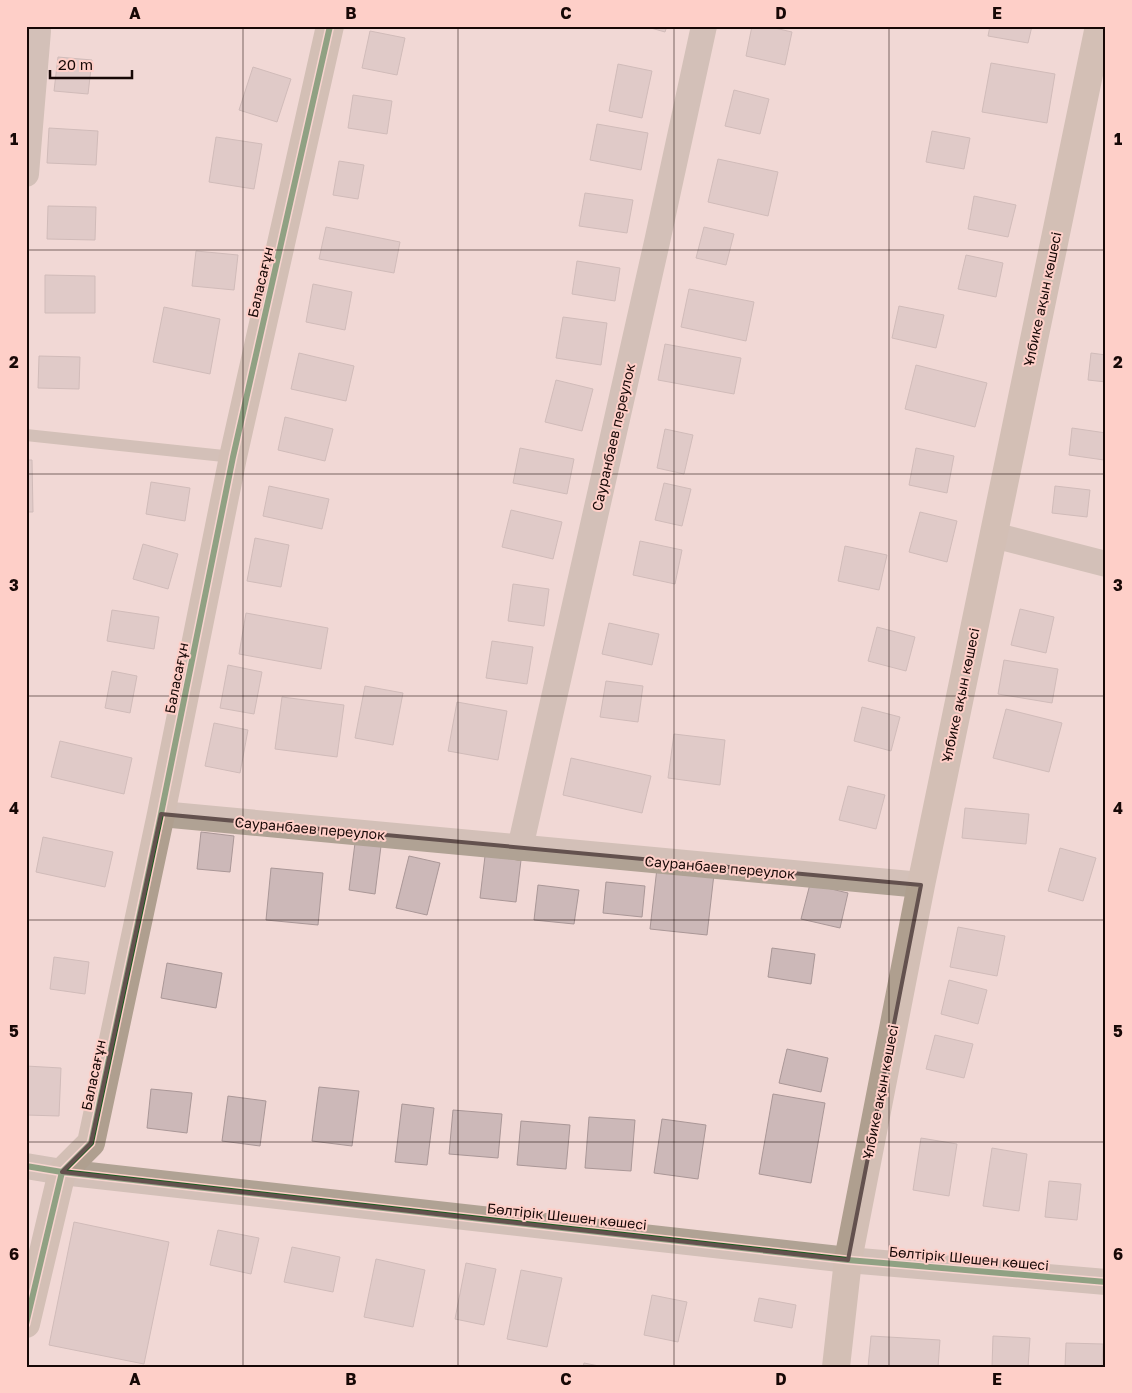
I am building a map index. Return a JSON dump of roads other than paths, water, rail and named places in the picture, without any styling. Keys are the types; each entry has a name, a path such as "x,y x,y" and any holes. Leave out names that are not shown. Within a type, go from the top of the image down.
{"main road":[{"name":"Баласағұн","path":"62,1172 91,1143 161,814 233,457 330,26"},
{"name":"Ұлбике ақын көшесі","path":"836,1367 848,1260 920,885 1099,26"},
{"path":"26,1324 62,1172"}],"street":[{"path":"26,174 37,26"},
{"name":"Сауранбаев переулок","path":"520,848 704,26"},
{"path":"993,536 1106,564"},
{"name":"Сауранбаев переулок","path":"161,814 920,885"},
{"name":"Бөлтірік Шешен көшесі","path":"26,1166 62,1172 848,1260 1106,1282"}],"lane":[{"path":"26,435 233,457"}]}
